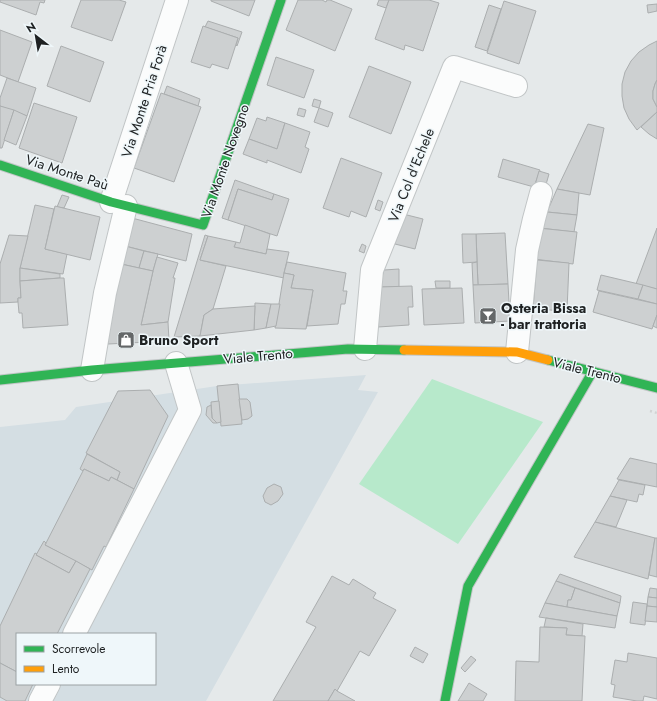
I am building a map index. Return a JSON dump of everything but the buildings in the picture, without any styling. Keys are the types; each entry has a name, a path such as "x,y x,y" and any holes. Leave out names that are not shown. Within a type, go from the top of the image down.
{"street":[{"name":"Via Monte Pria Forà","path":"118,204 177,0"},
{"name":"Via Monte Novegno","path":"118,204 203,225 281,0"},
{"name":"Via Col d'Echele","path":"365,349 372,270 454,67 516,86"},
{"name":"Via Monte Paù","path":"0,165 118,204"},
{"path":"517,352 527,250 541,193"},
{"path":"92,370 118,204"},
{"name":"Viale Trento","path":"0,380 92,370 348,349 365,349 517,352 657,388"},
{"path":"75,633 190,410 176,363"},
{"path":"445,701 468,586 593,371"},
{"path":"40,701 48,685"}],"path":[{"path":"650,411 657,413"}],"shaded area":[{"path":"366,375 358,390 378,392 206,701 0,701 0,427 65,420 76,407 217,386"}],"green space":[{"path":"432,379 543,422 458,544 359,484"}],"traffic: fast":[{"path":"0,165 111,202 203,225 281,0"},
{"path":"0,380 92,370 348,349 404,350"},
{"path":"548,360 657,388"},
{"path":"445,701 468,586 593,371"}],"traffic: slow":[{"path":"404,350 517,352 548,360"}],"place":[{"name":"Osteria Bissa - bar trattoria","path":"488,316"},
{"name":"Bruno Sport","path":"126,340"}]}
